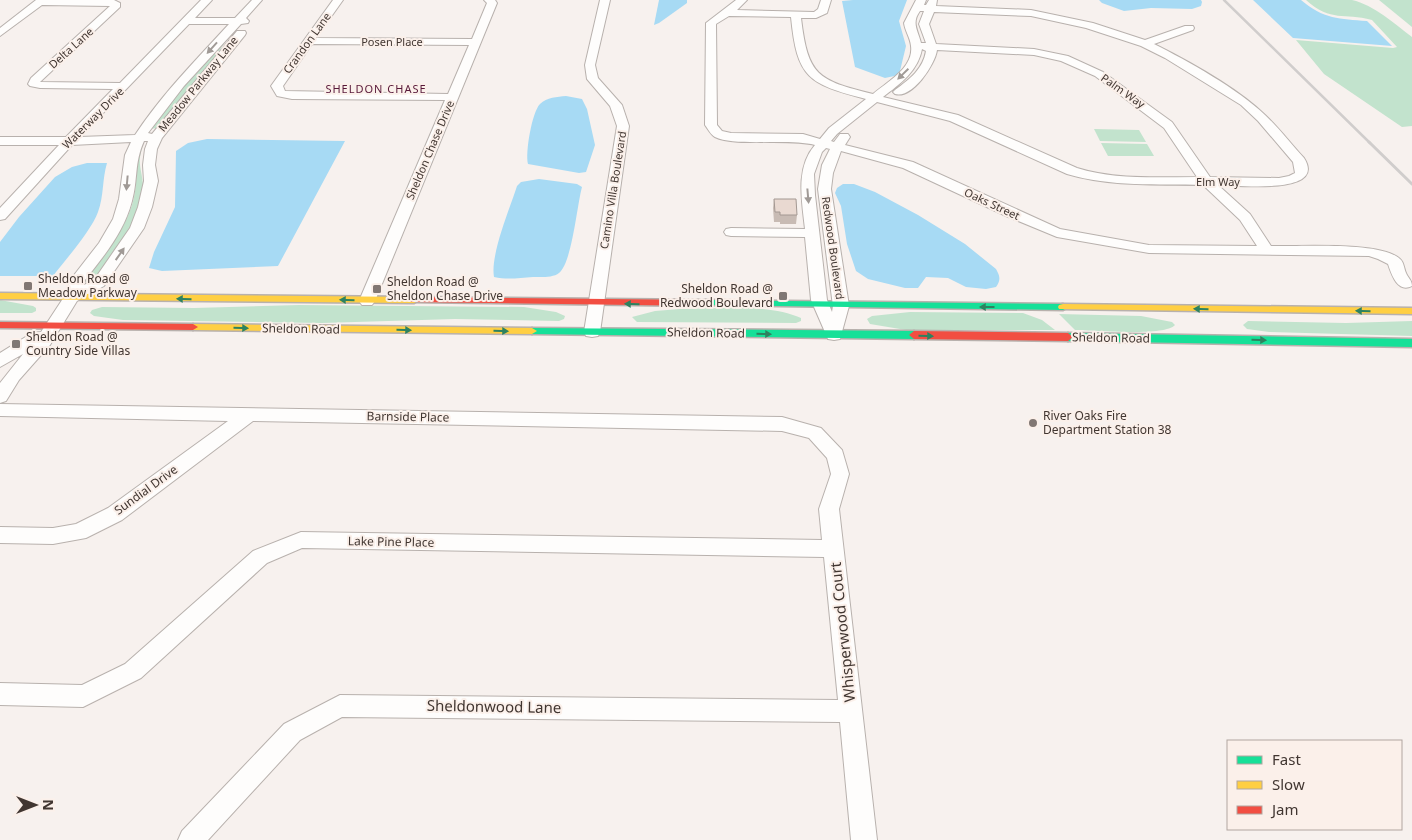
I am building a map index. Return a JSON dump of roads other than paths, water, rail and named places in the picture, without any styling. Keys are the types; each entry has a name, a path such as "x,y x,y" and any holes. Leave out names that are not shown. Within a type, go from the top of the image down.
{"main road":[{"path":"0,296 1412,312"},
{"name":"Sheldon Road","path":"0,326 1235,339 1412,343"}],"street":[{"name":"Waterway Drive","path":"0,216 69,141 207,0"},
{"name":"Meadow Parkway Lane","path":"72,297 99,283 137,228 145,207 151,181 149,165 151,149 156,137 244,21 257,0"},
{"name":"Meadow Parkway Lane","path":"72,297 78,279 105,245 120,219 126,198 131,155 139,138 154,115 244,21 268,0"},
{"name":"Crandon Lane","path":"338,0 277,86 281,94 292,96 452,97"},
{"name":"Sheldon Chase Drive","path":"367,300 492,3 489,0"},
{"name":"Camino Villa Boulevard","path":"592,332 623,126 616,105 593,78 590,65 605,0"},
{"name":"Oaks Street","path":"742,0 711,23 711,125 718,134 731,137 796,138 823,142 908,165 1058,233 1148,249 1266,249 1378,253 1395,262 1399,274 1406,284"},
{"path":"725,14 796,16 818,14 824,8 826,0"},
{"path":"1031,14 1032,0"},
{"path":"0,33 41,1"},
{"name":"Delta Lane","path":"41,1 110,2 117,5 35,80 34,84 124,86"},
{"path":"917,46 909,24 919,4"},
{"name":"Elm Way","path":"796,16 801,57 808,70 820,80 836,88 954,118 1072,171 1089,176 1120,180 1206,182 1286,181 1297,178 1303,169 1299,161 1268,125 1245,103 1169,56 1145,44 1089,25 1031,14 919,4"},
{"path":"931,47 924,24 932,4"},
{"path":"187,21 244,21"},
{"path":"1145,44 1189,28"},
{"name":"Posen Place","path":"309,41 476,42"},
{"name":"Palm Way","path":"917,46 1027,51 1054,56 1083,66 1106,79 1163,120 1206,182 1245,217 1266,249"},
{"name":"Redwood Boulevard","path":"834,335 841,306 824,189 825,174 837,146 906,72 912,63 917,46"},
{"name":"Redwood Boulevard","path":"834,335 821,306 810,217 807,186 808,174 816,151 842,122 921,76 928,63 931,47"},
{"path":"0,141 69,141 156,137"},
{"path":"810,217 828,217"},
{"path":"731,232 812,234"},
{"path":"0,397 17,371 44,341 72,297"},
{"path":"0,361 31,343 52,326"},
{"path":"0,382 17,371"},
{"path":"0,402 3,407 18,410"},
{"name":"Barnside Place","path":"0,410 782,424 815,433"},
{"name":"Sundial Drive","path":"0,535 52,536 79,532 115,514 250,414"},
{"name":"Whisperwood Court","path":"815,433 836,455 840,474 829,509 864,840"},
{"name":"Lake Pine Place","path":"0,694 83,696 133,671 260,556 301,540 834,549"},
{"name":"Sheldonwood Lane","path":"191,840 292,732 340,706 851,711"}],"water":[{"path":"659,0 687,0 687,3 654,25"},
{"path":"907,0 899,21 906,46 899,75 885,78 855,67 842,1"},
{"path":"1099,0 1201,0 1202,2 1201,6 1192,9 1151,8 1124,11 1102,3"},
{"path":"1253,0 1301,0 1317,11 1332,17 1367,21 1392,46 1293,38"},
{"path":"566,96 582,99 587,109 595,145 586,172 579,173 528,164 527,151 537,108 546,100"},
{"path":"207,139 345,141 278,266 162,271 149,268 154,252 175,207 176,151 188,143"},
{"path":"87,163 107,163 98,212 95,220 78,245 53,276 0,276 0,242 19,217 55,177 72,167"},
{"path":"539,179 577,184 582,187 571,246 564,267 556,275 550,276 508,279 494,277 498,244 517,186 521,182"},
{"path":"843,184 854,184 875,192 918,215 965,244 996,269 999,282 996,287 986,289 966,287 948,278 926,277 918,288 905,288 868,279 856,271 847,244 841,206 835,193 837,188"}],"railway":[{"path":"1224,0 1370,143"},
{"path":"1369,142 1412,184"}],"place":[{"name":"Sheldon Road @ Meadow Parkway","path":"28,286"},
{"name":"Sheldon Road @ Sheldon Chase Drive","path":"377,289"},
{"name":"Sheldon Road @ Redwood Boulevard","path":"783,296"},
{"name":"Sheldon Road @ Country Side Villas","path":"16,344"},
{"name":"River Oaks Fire Department Station 38","path":"1033,423"}],"district":[{"name":"SHELDON CHASE","path":"376,89"}]}
